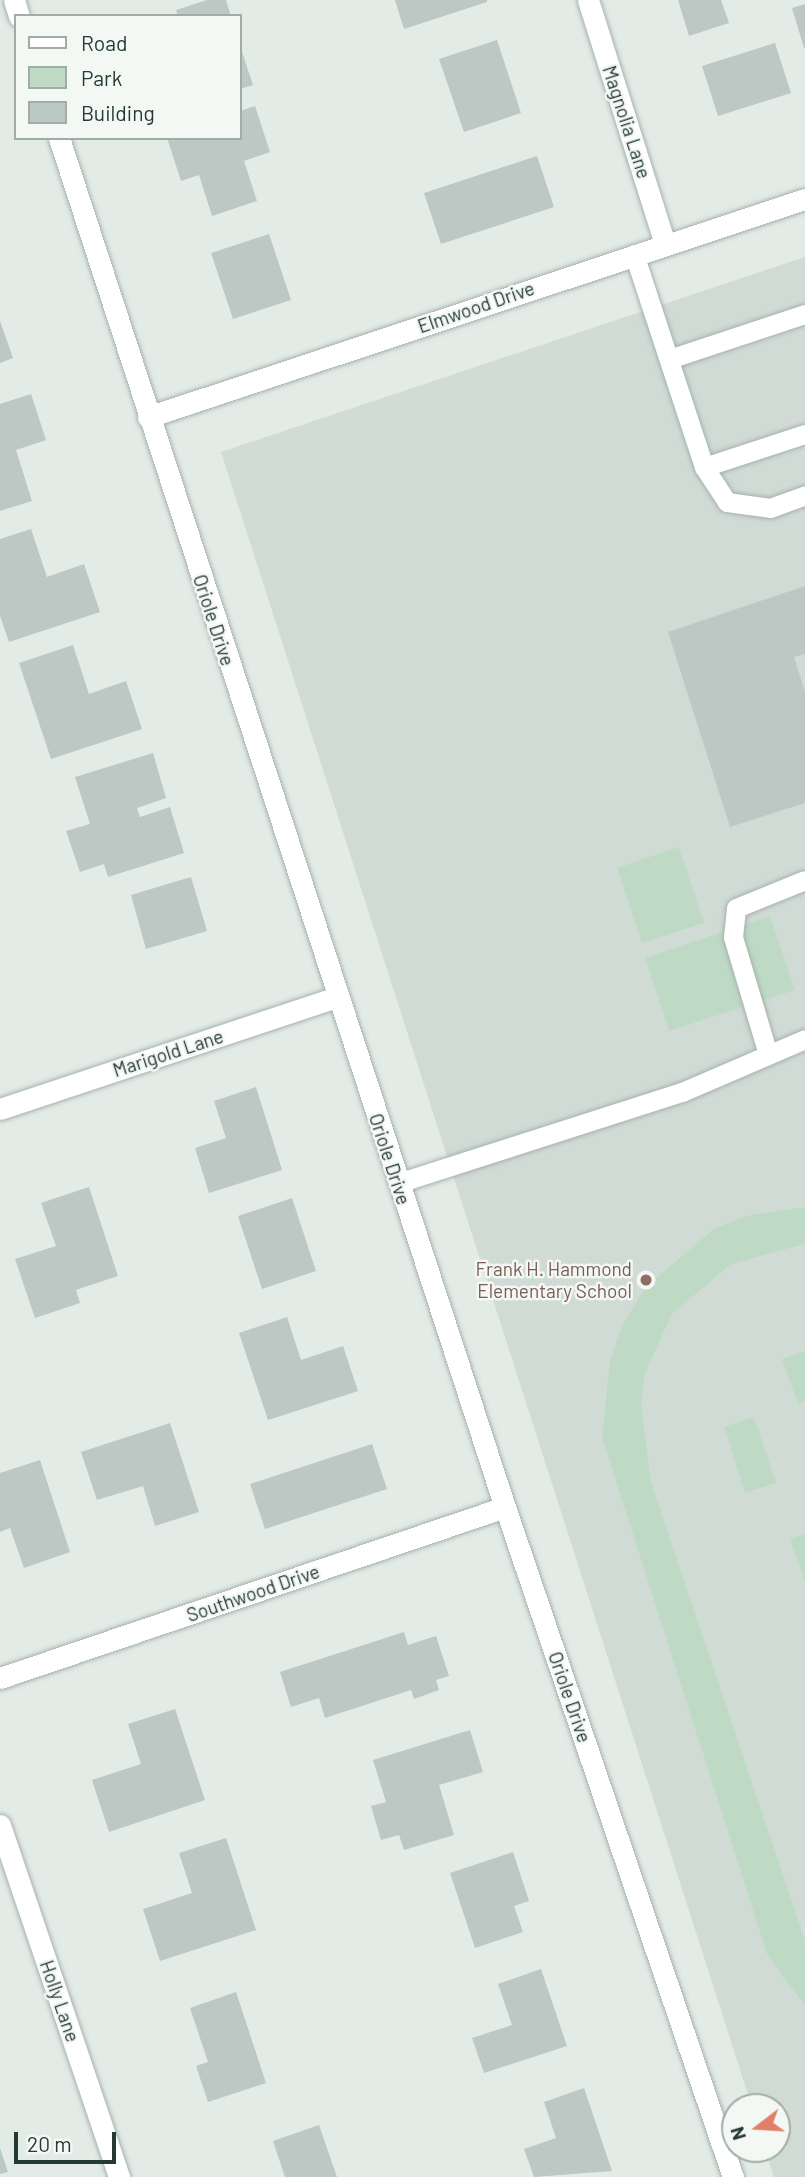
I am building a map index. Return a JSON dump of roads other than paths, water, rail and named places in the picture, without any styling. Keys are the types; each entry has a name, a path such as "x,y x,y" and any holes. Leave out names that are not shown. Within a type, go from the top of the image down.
{"street":[{"name":"Magnolia Lane","path":"588,0 665,244"},
{"name":"Oriole Drive","path":"60,140 505,1507 733,2177"},
{"name":"Elmwood Drive","path":"148,417 805,199"},
{"name":"Marigold Lane","path":"0,1109 337,997"},
{"name":"Southwood Drive","path":"0,1678 505,1507"},
{"name":"Holly Lane","path":"0,1825 119,2177"}],"lane":[{"path":"634,254 705,467 727,502 770,508 805,495"},
{"path":"669,359 805,314"},
{"path":"705,467 805,434"},
{"path":"767,1051 733,937 736,908 805,880"},
{"path":"398,1183 682,1092 767,1051 805,1039"}],"place":[{"name":"Frank H. Hammond Elementary School","path":"646,1280"}]}
